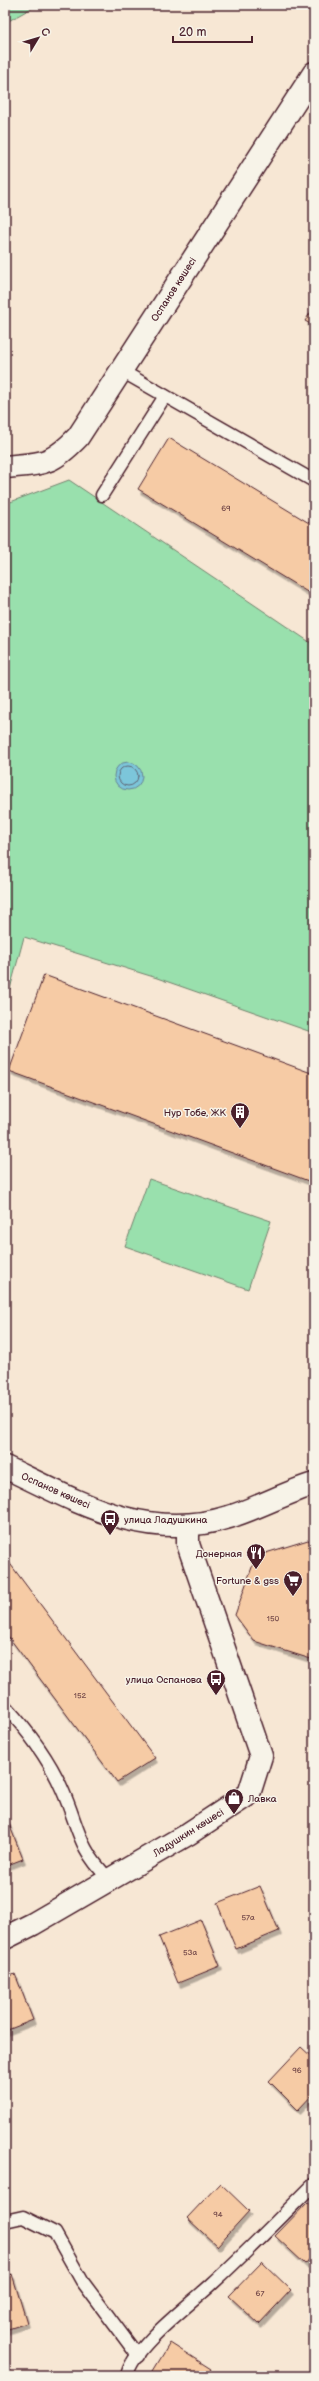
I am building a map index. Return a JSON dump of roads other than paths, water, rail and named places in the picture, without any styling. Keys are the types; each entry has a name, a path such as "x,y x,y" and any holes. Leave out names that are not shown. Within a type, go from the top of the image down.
{"street":[{"name":"Оспанов көшесі","path":"5,467 46,463 63,453 78,438 120,370 312,80"},
{"name":"Оспанов көшесі","path":"5,1467 119,1519 154,1525 188,1525 229,1517 314,1484"},
{"name":"Ладушкин көшесі","path":"5,1938 33,1924 188,1834 249,1794 261,1756 188,1544 188,1525"}],"lane":[{"path":"120,370 314,481"},
{"path":"102,495 165,396"},
{"path":"5,1706 43,1754 62,1788 80,1841 93,1863 109,1880"},
{"path":"127,2376 129,2367 151,2339 213,2283 314,2184"},
{"path":"5,2221 22,2217 55,2233 82,2281 138,2356"}],"water":[{"path":"128,762 138,766 142,776 138,786 128,790 118,786 114,776 118,766"}],"place":[{"name":"Нур Тобе, ЖК","path":"240,1129"},
{"name":"улица Ладушкина","path":"110,1536"},
{"name":"Донерная","path":"256,1570"},
{"name":"Fortune & gss","path":"293,1597"},
{"name":"улица Оспанова","path":"216,1696"},
{"name":"Лавка","path":"234,1815"}]}
